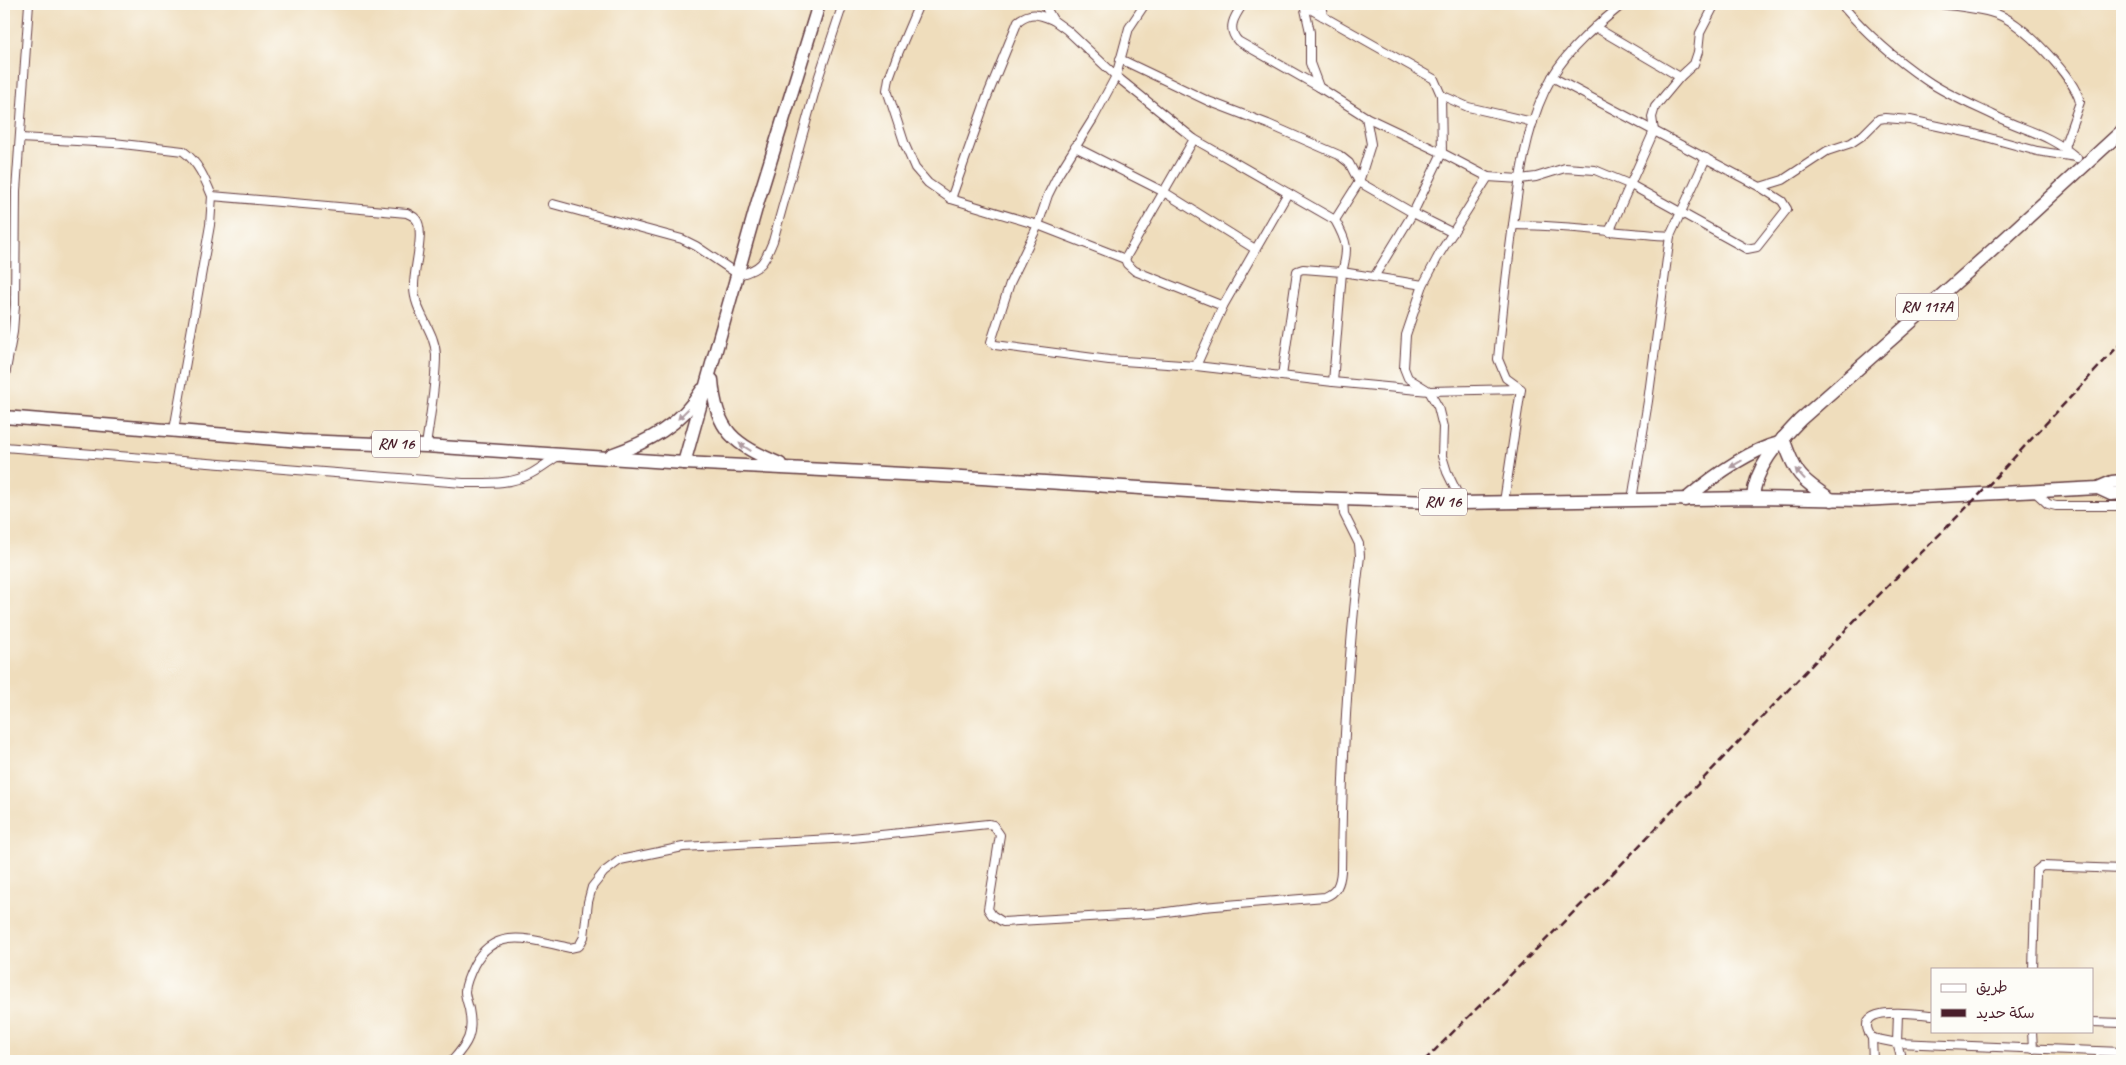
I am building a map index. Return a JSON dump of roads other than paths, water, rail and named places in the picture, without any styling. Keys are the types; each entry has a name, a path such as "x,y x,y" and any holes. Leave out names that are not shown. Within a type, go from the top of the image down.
{"main road":[{"path":"684,463 739,275 758,201 819,4"},
{"name":"RN 117A","path":"1753,498 1756,478 1781,440 1844,380 1987,255 2080,161 2122,131"},
{"path":"604,457 634,447 664,431 693,404 711,374"},
{"path":"711,374 716,408 729,434 741,445 789,468"},
{"name":"RN 16","path":"4,417 301,441 426,446 684,463 1281,497 1462,503 1753,498 1832,500 2098,488 2112,482 2122,481"},
{"path":"1685,500 1701,486 1757,450 1781,440 1798,474 1832,500"},
{"name":"RN 16","path":"2098,488 2111,494 2122,494"}],"street":[{"path":"4,381 13,332 15,305 16,192 29,4"},
{"path":"553,204 682,240 696,246 739,275 756,270 766,259 773,241 819,76 843,4"},
{"path":"919,4 889,78 888,90 905,145 915,168 928,184 951,199 1038,225 1125,259 1136,271 1223,306"},
{"path":"1044,4 1052,20"},
{"path":"1145,4 1129,28 1116,76 1093,119 1054,182 1038,225 1010,283 991,342 1109,360 1196,366 1429,391 1521,389"},
{"path":"1243,4 1233,19 1233,36 1238,41 1319,87 1366,117 1488,176 1520,179 1536,177 1565,168 1586,169 1606,174 1682,212 1745,248 1754,248 1760,243 1786,209 1782,201 1760,188 1552,77"},
{"path":"1303,4 1310,32 1310,63 1319,87"},
{"path":"1303,4 1434,79 1441,95 1442,153 1413,213 1374,276"},
{"path":"1321,4 1323,16"},
{"path":"1521,389 1506,378 1498,359 1513,225 1520,179 1533,122 1552,77 1569,54 1595,27 1623,4"},
{"path":"1609,232 1654,132 1653,114 1655,106 1696,61 1700,33 1715,4"},
{"path":"1841,4 1859,24 1925,79 1943,91 1995,116 2046,136 2064,147 2080,161"},
{"path":"1942,4 1991,13 2006,19 2036,43 2070,80 2080,102 2064,147"},
{"path":"951,199 987,97 1018,22 1026,14 1035,13 1052,20 1067,30 1116,76 1194,140 1335,220 1347,244 1347,254 1342,272 1333,382"},
{"path":"1595,27 1680,77"},
{"path":"1120,60 1208,101 1268,124 1339,155 1349,163 1359,182 1413,213 1453,232"},
{"path":"1441,95 1468,107 1533,122"},
{"path":"1335,220 1359,182 1371,144 1366,117"},
{"path":"1760,188 1783,180 1827,150 1850,143 1863,135 1878,119 1884,118 1910,120 1975,134 2080,161"},
{"path":"20,138 183,150 190,156 203,174 212,196 210,225 174,430"},
{"path":"1125,259 1194,140"},
{"path":"1075,147 1164,192 1254,249"},
{"path":"1632,500 1648,401 1670,236 1706,158"},
{"path":"1462,503 1447,472 1442,456 1443,426 1438,407 1429,391 1408,378 1404,368 1406,335 1423,285 1488,176"},
{"path":"1196,366 1223,306 1254,249 1288,193"},
{"path":"212,196 407,213 416,218 420,234 413,285 414,299 432,337 436,354 426,446"},
{"path":"1513,225 1545,225 1670,236"},
{"path":"1282,376 1294,276 1297,272 1303,269 1342,272 1423,285"},
{"path":"1504,502 1521,389"},
{"path":"4,447 463,483 492,483 512,480 531,474 560,454"},
{"path":"2034,492 2048,504 2056,506 2122,506"},
{"path":"452,1061 470,1039 471,1020 465,992 468,978 477,960 489,946 507,938 570,948 579,946 584,937 592,887 604,872 620,860 654,852 683,847 860,838 988,824 993,825 1000,835 988,909 997,920 1010,923 1159,913 1203,907 1324,897 1334,893 1340,883 1341,871 1342,757 1351,628 1360,556 1359,544 1344,514 1343,499"},
{"path":"2033,968 2036,871 2038,868 2042,866 2122,868"},
{"path":"1873,1061 1872,1038 1868,1028 1871,1017 1875,1014 1884,1013 1931,1015"},
{"path":"1898,1013 1897,1043 1902,1061"},
{"path":"2094,1022 2122,1023"},
{"path":"2032,1032 2033,1049"},
{"path":"1872,1038 1897,1043 2122,1052"}],"railway":[{"path":"1424,1061 1615,871 1877,597 1982,492 2122,342"}]}
